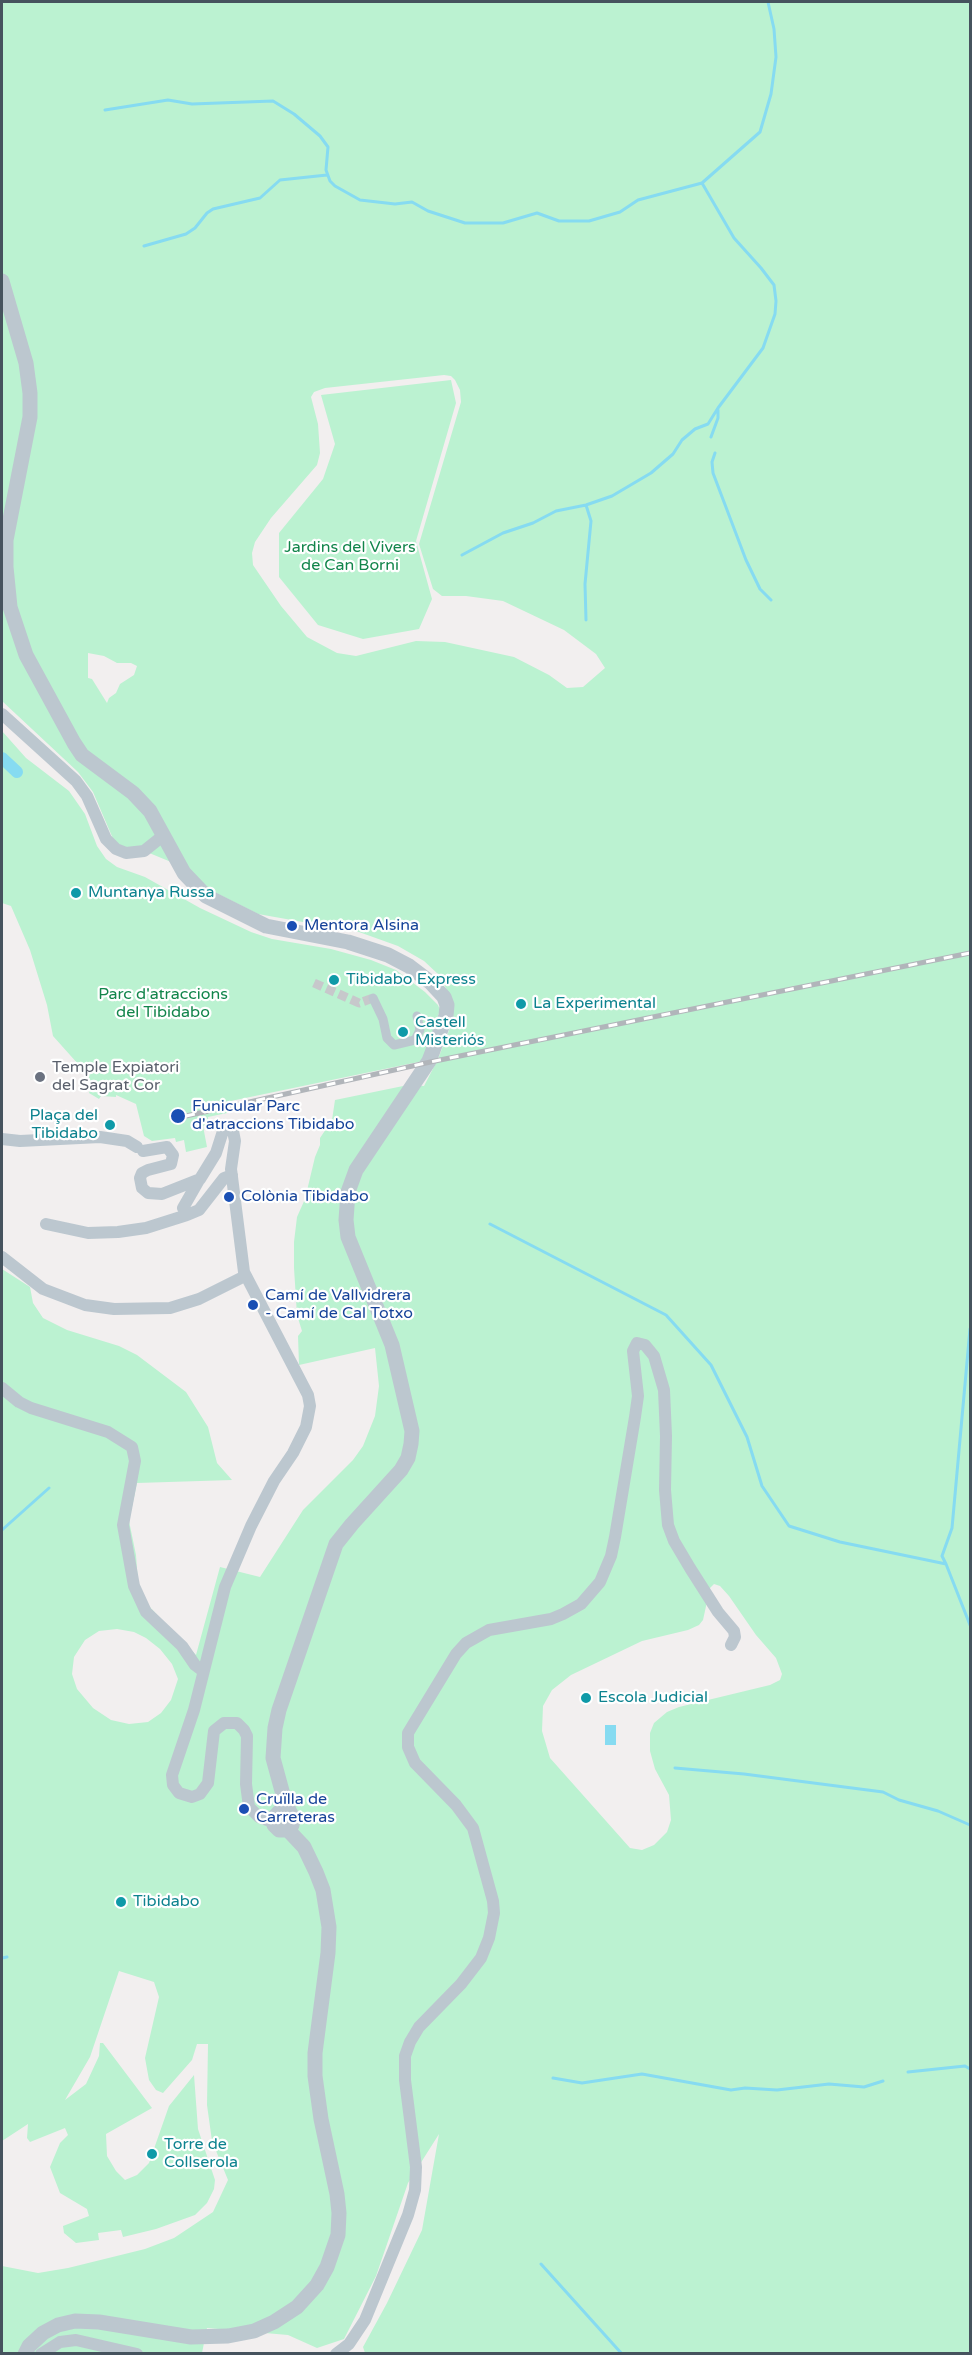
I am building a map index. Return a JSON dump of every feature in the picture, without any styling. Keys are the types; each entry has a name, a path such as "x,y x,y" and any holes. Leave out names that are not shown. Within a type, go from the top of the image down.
{"street":[{"path":"2,281 26,363 30,393 30,417 6,540 10,607 26,655 74,743 94,764 133,793 150,811 187,878 217,903 266,926 348,942 388,955 409,966 430,982 444,997 447,1005 446,1016 429,1062 356,1170 348,1192 346,1220 348,1236 392,1345 412,1431 411,1444 401,1470 336,1544 279,1710 273,1758 293,1821 288,1830"},
{"path":"2,714 76,781 95,810 106,839 116,849 126,853 144,851 164,835"},
{"path":"373,998 383,1019 387,1038 394,1045 415,1040 420,1030 417,1016"},
{"path":"25,2354 29,2346 43,2333 58,2325 75,2321 99,2322 191,2337 228,2336 254,2331 274,2322 297,2307 317,2285 327,2267 338,2235 337,2194 321,2119 315,2076 315,2053 329,1927 323,1890 304,1847 288,1830 279,1830 273,1822 259,1817 249,1807 246,1784 247,1736 237,1724 224,1723 214,1731 210,1778 204,1791 196,1796 187,1797 179,1793 174,1785 174,1768 190,1726 225,1587 265,1499 298,1443 309,1413 309,1400 303,1383 245,1276 231,1165 235,1136 233,1131 229,1129 221,1134 216,1153 183,1208 187,1215"},
{"path":"2,1138 20,1141 74,1137 113,1138 127,1141 140,1149 167,1147 174,1155 171,1164 142,1173 140,1184 148,1193 171,1192 200,1179"},
{"path":"46,1224 88,1233 146,1228 199,1210 224,1178 232,1175"},
{"path":"2,1257 43,1289 84,1305 114,1309 170,1308 199,1299 245,1276"},
{"path":"336,2354 348,2344 365,2320 408,2215 415,2190 416,2167 405,2080 405,2056 410,2042 419,2027 461,1984 481,1958 489,1938 494,1913 493,1900 472,1828 456,1805 414,1763 408,1747 408,1733 465,1643 489,1630 550,1619 563,1614 581,1604 600,1582 615,1537 635,1417 638,1396 633,1351 637,1343 645,1345 654,1356 664,1390 665,1490 668,1525 674,1541 690,1568 718,1612 734,1631 735,1637 731,1645"},
{"path":"2,1388 25,1405 108,1432 132,1447 135,1461 123,1525 134,1586 146,1612 182,1646 195,1665 203,1671"},
{"path":"273,1822 277,1813 289,1812"},
{"path":"41,2354 60,2342 76,2340 137,2354"}],"green space":[{"path":"2,2 970,2 970,2353 365,2353 363,2347 422,2230 439,2134 408,2183 376,2276 344,2339 317,2348 288,2335 207,2328 202,2353 2,2353 2,2266 38,2273 145,2249 174,2238 213,2212 228,2180 212,2141 207,2105 208,2044 197,2044 192,2060 163,2093 156,2090 149,2080 145,2058 159,1997 154,1982 119,1971 90,2057 65,2100 86,2084 99,2056 100,2043 103,2043 152,2108 106,2134 107,2156 125,2180 137,2175 149,2163 169,2106 194,2075 198,2129 215,2180 214,2189 207,2203 195,2215 156,2229 123,2237 121,2230 98,2233 99,2240 76,2243 64,2233 63,2226 89,2216 87,2209 60,2193 50,2167 60,2143 68,2135 65,2128 30,2142 27,2138 28,2124 2,2141 2,1269 30,1287 33,1303 43,1318 67,1330 119,1346 137,1355 186,1392 208,1427 217,1463 232,1480 137,1483 129,1521 136,1555 138,1582 144,1601 196,1655 220,1567 260,1577 303,1510 353,1460 363,1446 375,1416 379,1386 375,1348 299,1365 298,1336 302,1331 297,1315 294,1268 297,1217 305,1199 320,1138 332,1120 335,1100 408,1085 424,1086 438,1059 453,1020 453,1002 439,975 424,961 398,946 359,932 258,914 208,889 188,869 142,850 126,850 114,841 93,792 78,772 2,701","holes":["451,376 460,390 461,402 419,544 433,589 442,596 466,596 503,601 564,630 596,654 605,668 583,687 567,688 549,675 514,657 445,642 416,641 356,656 337,653 307,637 281,606 253,565 252,553 255,542 271,518 317,465 320,453 318,424 311,397 314,392 325,388","88,653 104,656 117,663 131,663 137,666 134,675 120,684 107,703 92,679 88,678","714,1584 720,1586 729,1596 756,1635 776,1658 782,1674 780,1680 770,1685 679,1707 667,1712 654,1723 650,1733 650,1751 655,1769 669,1795 671,1820 667,1832 654,1845 642,1850 630,1848 550,1758 542,1731 543,1706 552,1690 571,1675 642,1641 688,1630 699,1625 703,1620 710,1588","117,1629 134,1632 160,1649 172,1664 178,1679 171,1700 161,1713 148,1722 129,1724 111,1720 93,1708 77,1689 72,1674 74,1657 85,1640 99,1631"]},
{"name":"Jardins del Vivers de Can Borni","path":"451,380 456,403 416,541 432,599 419,629 363,639 318,625 279,577 279,533 323,479 335,444 321,395"},
{"name":"Parc d'atraccions del Tibidabo","path":"2,731 26,758 69,791 85,814 97,846 106,859 117,867 145,877 200,908 251,932 272,939 331,949 371,960 396,970 425,992 440,1010 423,1061 226,1102 227,1113 208,1117 208,1124 203,1126 207,1147 186,1152 184,1140 176,1142 175,1138 152,1141 144,1136 136,1104 116,1095 116,1097 101,1096 99,1099 89,1093 92,1084 87,1074 53,1036 47,1005 30,950 11,906 2,903"}],"water":[{"path":"605,1725 616,1725 616,1745 605,1745"}],"waterway":[{"path":"462,555 503,533 533,523 556,511 586,505 612,496 651,473 673,454 682,440 695,429 708,424 763,348 775,314 774,285 734,238 702,183 760,132 771,94 776,57 774,29 768,2"},
{"path":"105,110 168,100 192,104 273,101 294,114 320,136 328,147 326,170 330,181 335,186 360,200 395,204 412,202 428,211 465,223 503,223 537,213 559,221 589,221 620,212 638,200 702,183"},
{"path":"144,246 186,234 213,209 260,198 280,180 327,175"},
{"path":"711,437 718,418 718,410"},
{"path":"715,453 712,462 713,473 746,560 760,589 771,600"},
{"path":"586,505 591,521 585,584 586,620"},
{"path":"2,758 17,772"},
{"path":"490,1224 666,1315 711,1365 747,1437 762,1486 789,1526 840,1542 946,1564 970,1625"},
{"path":"946,1564 942,1556 952,1528 970,1329"},
{"path":"2,1530 49,1488"},
{"path":"675,1768 744,1774 883,1792 899,1800 938,1811 970,1825"},
{"path":"2,1958 7,1957"},
{"path":"908,2072 965,2066 970,2069"},
{"path":"553,2078 582,2083 642,2074 731,2090 745,2088 777,2090 829,2084 864,2087 883,2081"},
{"path":"541,2264 622,2354"}],"tunnel":[{"path":"314,983 359,1003 373,998"}],"railway":[{"path":"186,1116 435,1061 970,953"}],"place":[{"name":"Muntanya Russa","path":"76,893"},
{"name":"Mentora Alsina","path":"292,926"},
{"name":"Tibidabo Express","path":"334,980"},
{"name":"La Experimental","path":"521,1004"},
{"name":"Castell Misteriós","path":"403,1032"},
{"name":"Temple Expiatori del Sagrat Cor","path":"40,1077"},
{"name":"Funicular Parc d'atraccions Tibidabo","path":"178,1116"},
{"name":"Plaça del Tibidabo","path":"110,1125"},
{"name":"Colònia Tibidabo","path":"229,1197"},
{"name":"Camí de Vallvidrera - Camí de Cal Totxo","path":"253,1305"},
{"name":"Escola Judicial","path":"586,1698"},
{"name":"Cruïlla de Carreteras","path":"244,1809"},
{"name":"Tibidabo","path":"121,1902"},
{"name":"Torre de Collserola","path":"152,2154"}]}
